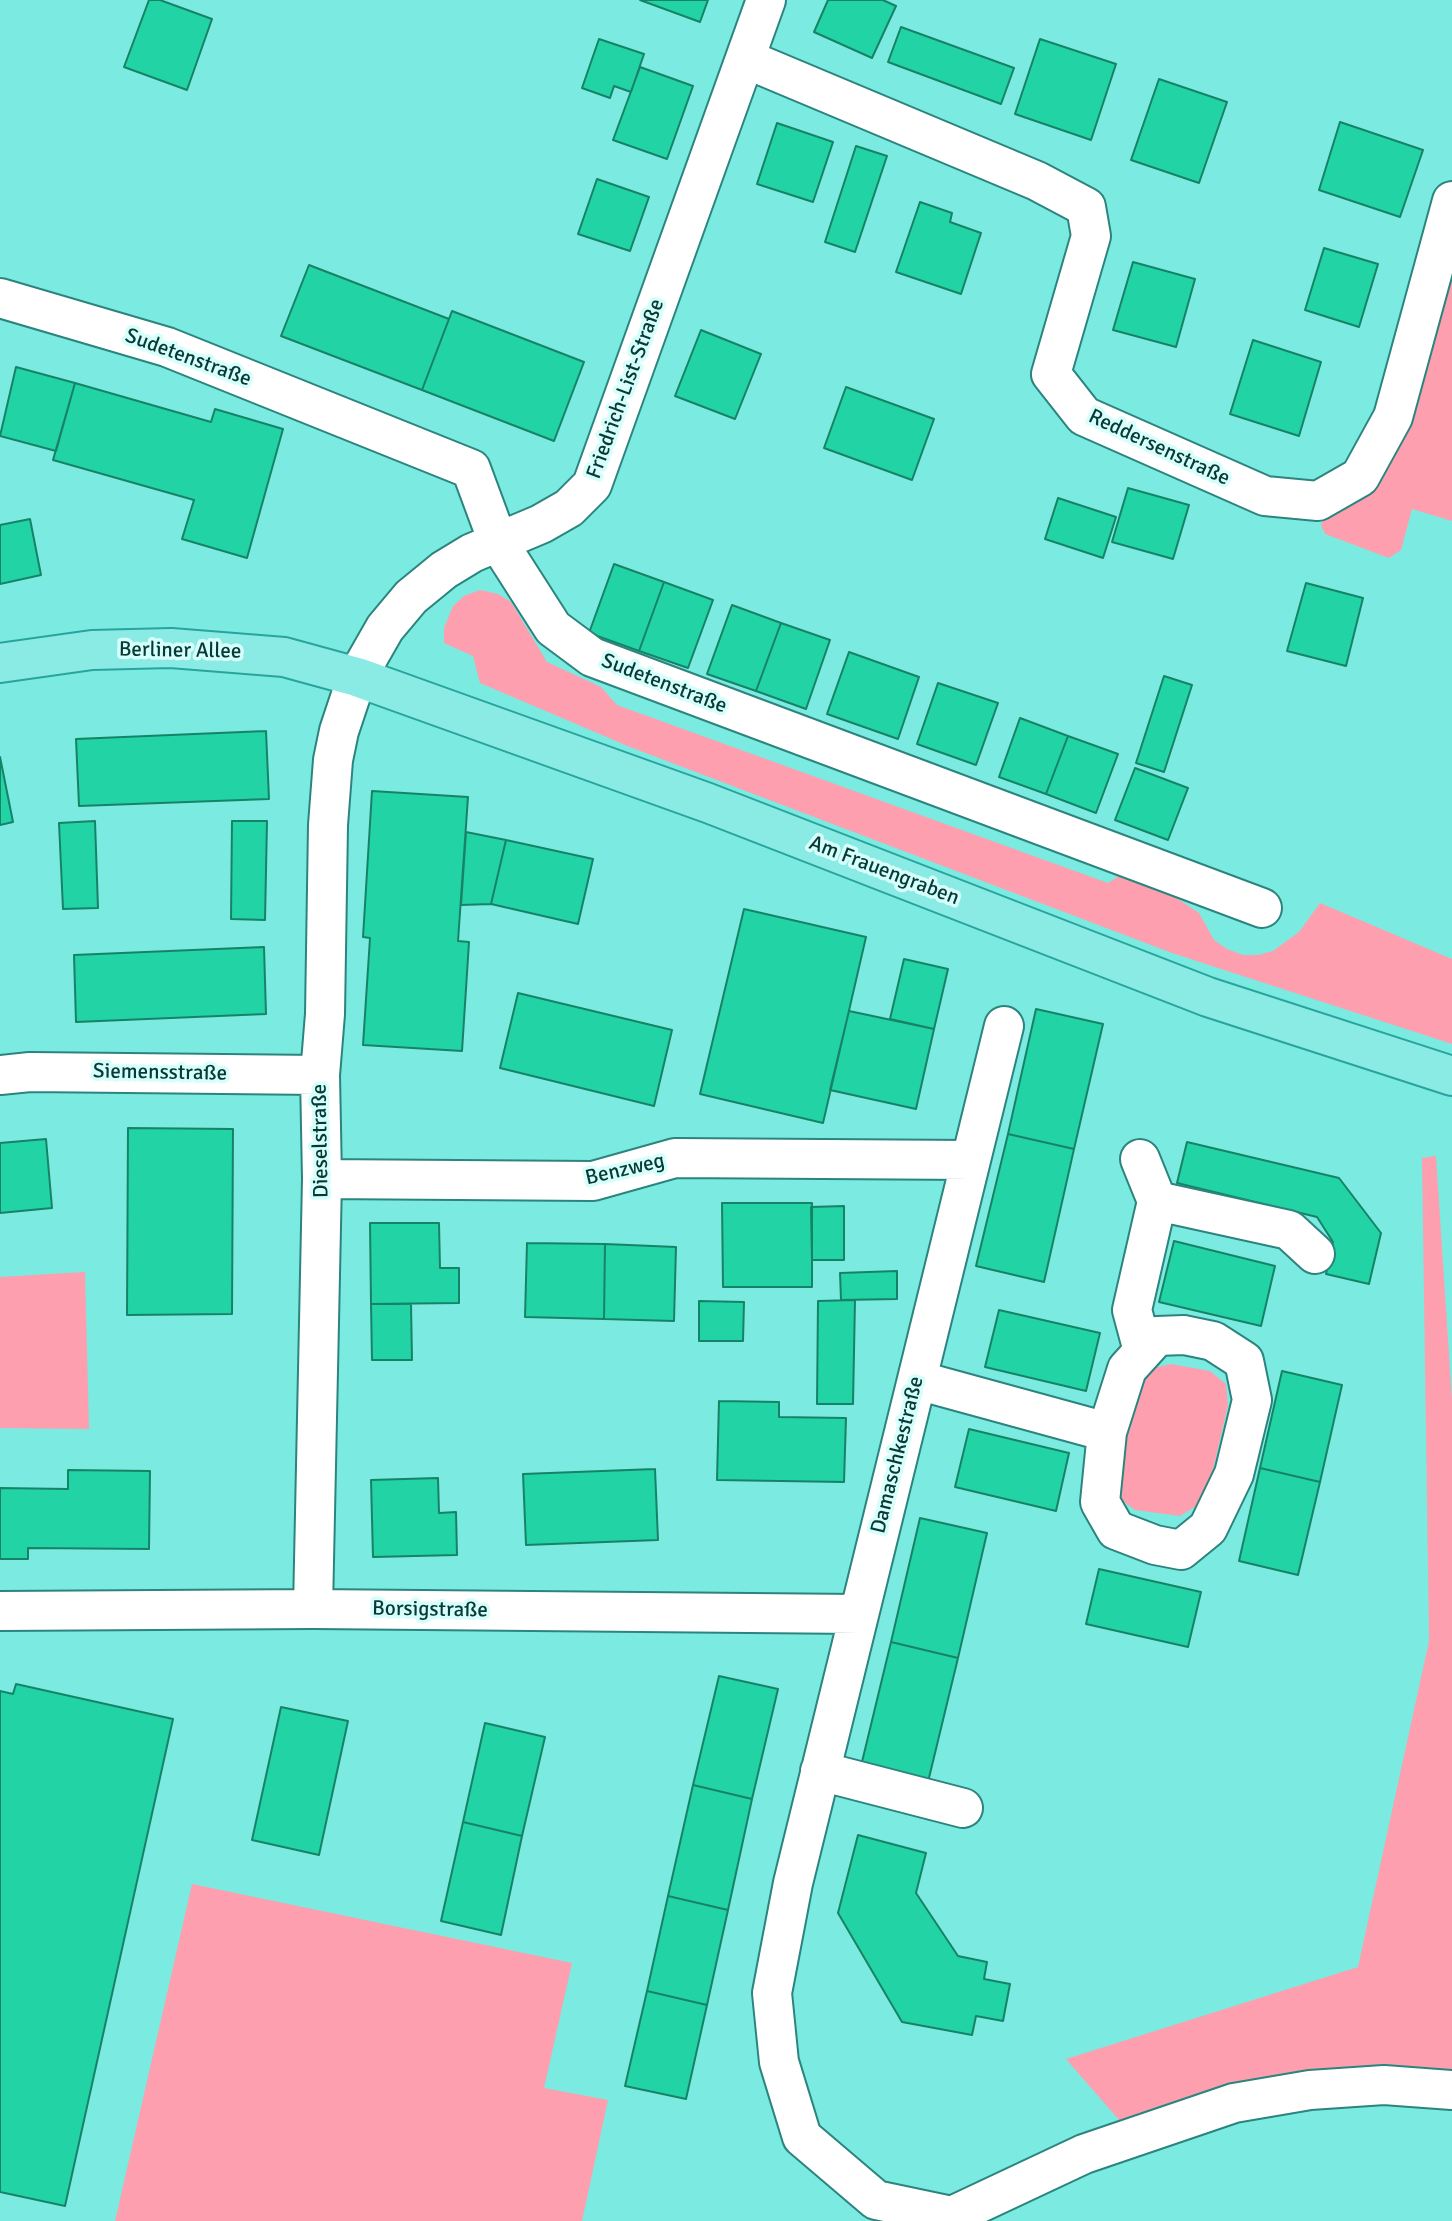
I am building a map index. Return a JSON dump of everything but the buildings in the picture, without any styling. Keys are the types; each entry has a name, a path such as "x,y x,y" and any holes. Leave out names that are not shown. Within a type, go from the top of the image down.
{"main road":[{"name":"Berliner Allee","path":"0,663 92,650 171,648 284,657 357,677"},
{"name":"Am Frauengraben","path":"357,677 708,803 1208,997 1411,1065 1452,1076"}],"street":[{"name":"Friedrich-List-Straße","path":"357,677 384,628 411,597 444,570 569,508 592,485 766,0"},
{"name":"Reddersenstraße","path":"746,59 1037,181 1086,207 1091,236 1051,374 1084,416 1265,496 1318,501 1360,477 1393,417 1452,201"},
{"name":"Sudetenstraße","path":"0,298 167,347 471,469 498,542 553,628 592,657 1262,908"},
{"name":"Dieselstraße","path":"313,1609 322,1179 320,1075 325,1014 328,825 333,760 357,677"},
{"name":"Damaschkestraße","path":"952,2218 876,2200 802,2137 779,2062 772,1993 793,1883 1004,1026"},
{"name":"Siemensstraße","path":"0,1075 30,1072 320,1075"},
{"name":"Benzweg","path":"322,1179 593,1181 675,1158 971,1160"},
{"path":"1140,1160 1157,1200 1132,1310 1143,1351"},
{"path":"1157,1200 1289,1230 1315,1254"},
{"path":"1184,1335 1213,1341 1244,1361 1252,1400 1234,1474 1208,1528 1181,1549 1155,1545 1116,1530 1100,1502 1107,1432 1127,1369 1143,1351 1157,1336 1184,1335"},
{"path":"917,1380 1107,1432"},
{"name":"Borsigstraße","path":"0,1611 313,1609 859,1614"},
{"path":"820,1771 963,1808"},
{"path":"952,2218 1084,2154 1234,2103 1310,2090 1372,2086 1452,2090"}],"shaded area":[{"path":"1452,245 1452,521 1412,509 1401,550 1389,558 1325,534 1321,525 1325,514 1354,504 1372,485"},
{"path":"480,590 498,594 511,602 547,662 601,687 617,705 1108,883 1124,873 1163,889 1199,913 1214,940 1227,949 1243,955 1273,951 1299,932 1320,903 1452,959 1452,1044 1172,953 630,747 480,683 473,656 444,643 444,628 453,606 464,596"},
{"path":"1436,1156 1452,1401 1452,2074 1235,2089 1120,2121 1066,2059 1358,1967 1429,1641 1422,1158"},
{"path":"85,1272 89,1429 0,1428 0,1277"},
{"path":"1171,1364 1210,1371 1226,1384 1228,1405 1209,1487 1198,1505 1180,1516 1135,1510 1119,1498 1114,1475 1133,1391 1150,1369"},
{"path":"192,1884 572,1963 544,2088 608,2100 582,2221 115,2221"}]}
